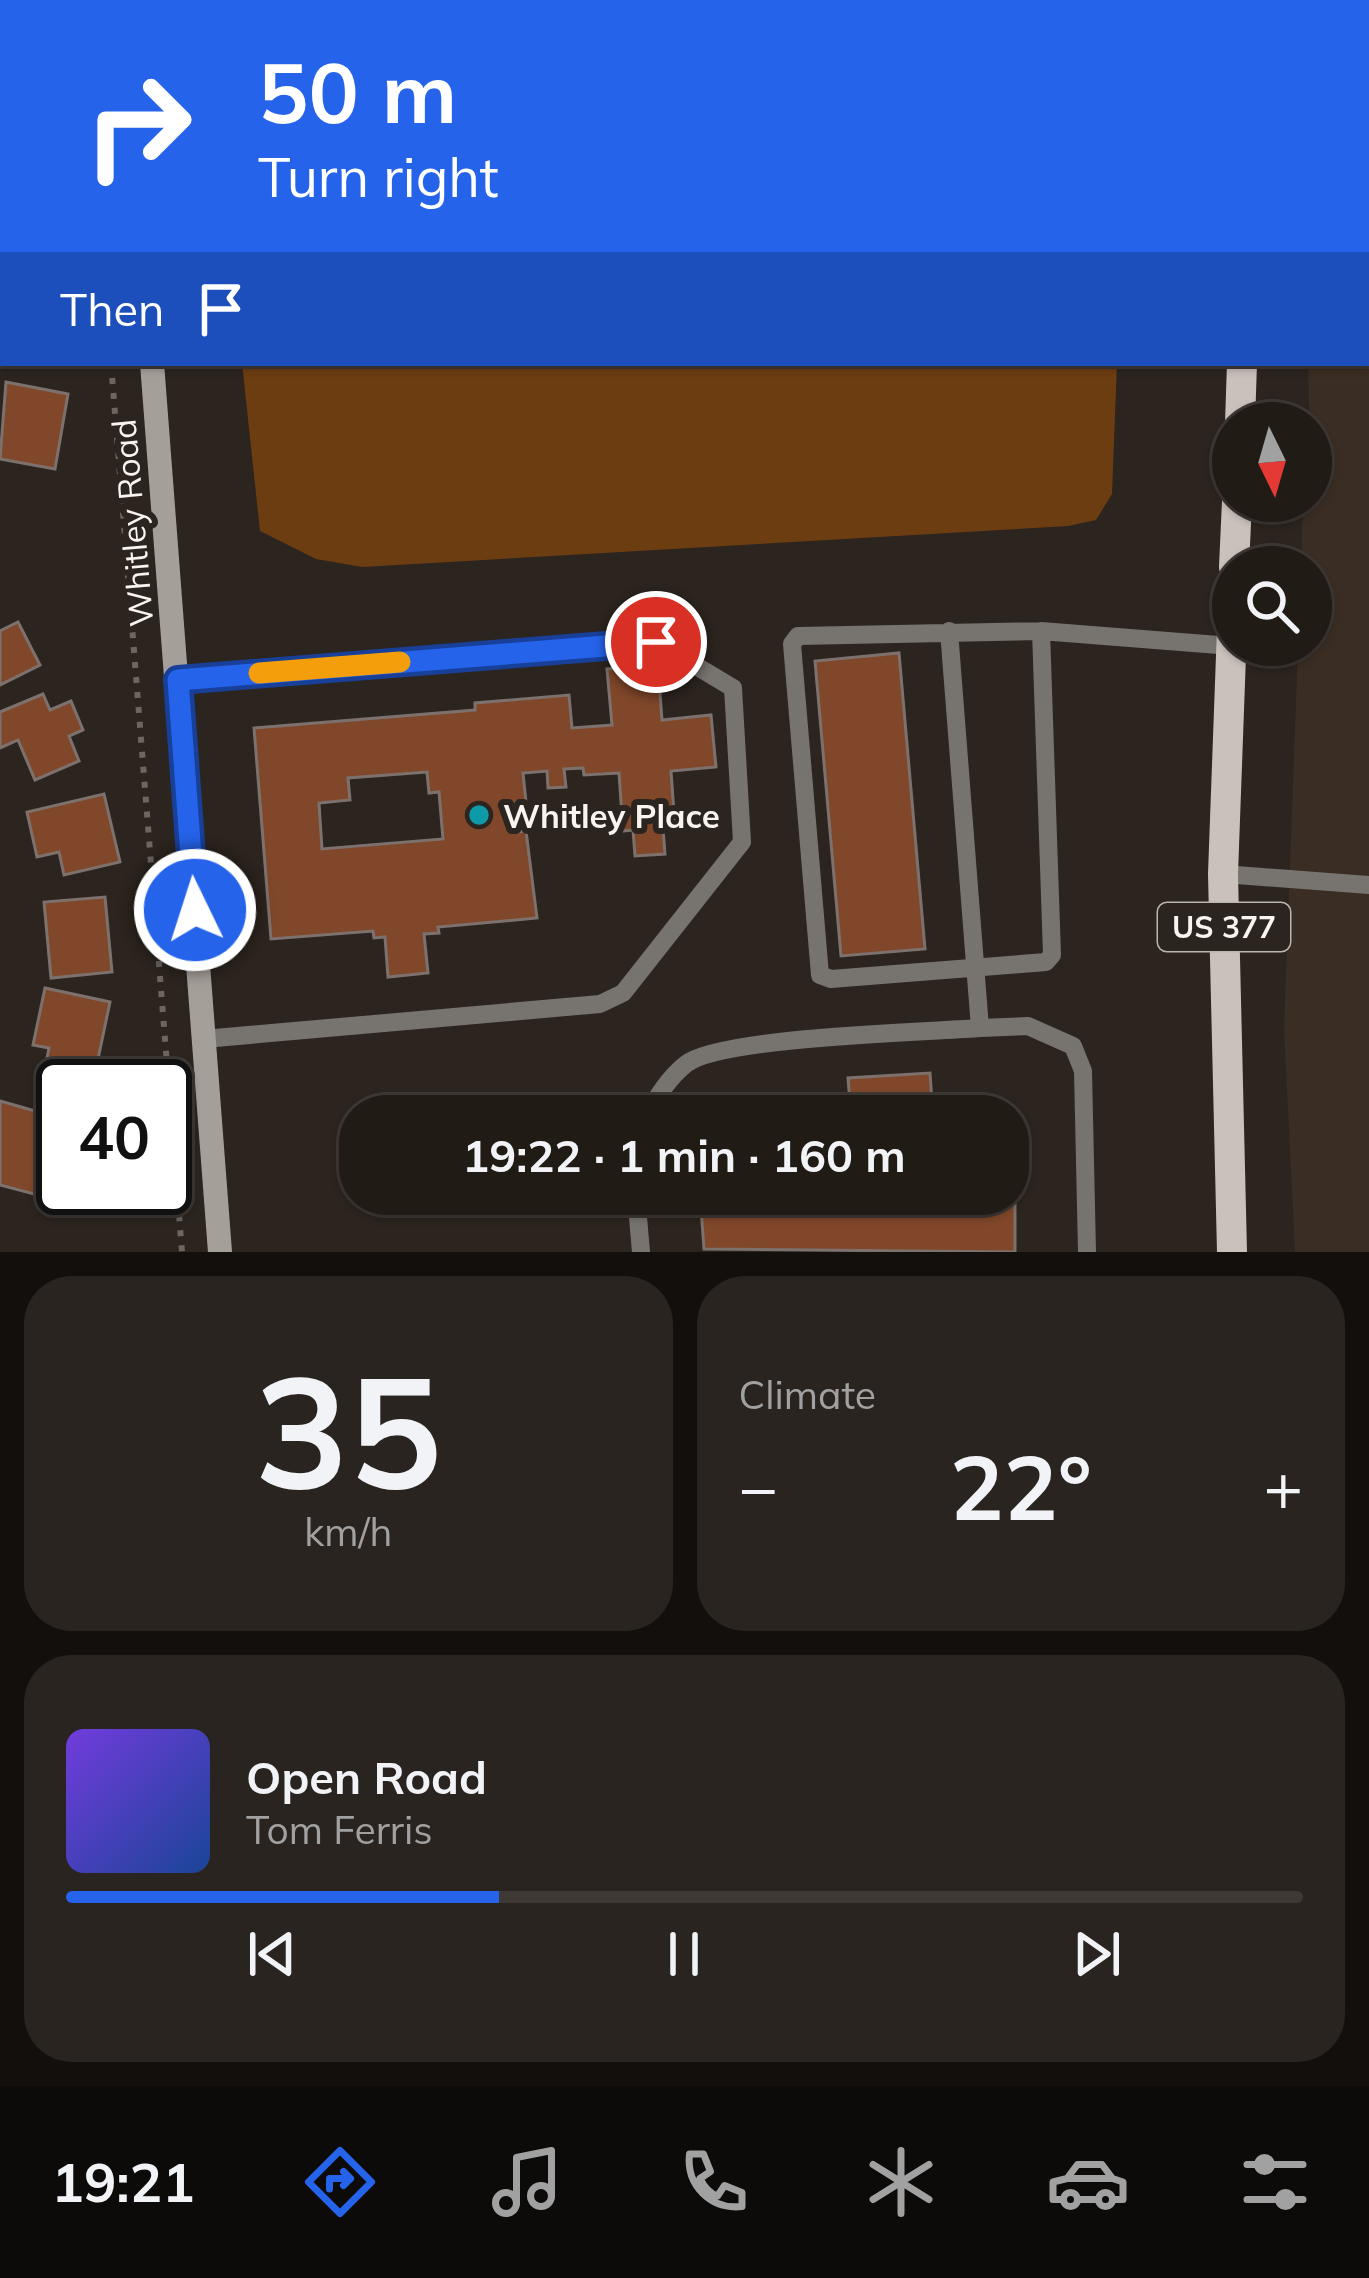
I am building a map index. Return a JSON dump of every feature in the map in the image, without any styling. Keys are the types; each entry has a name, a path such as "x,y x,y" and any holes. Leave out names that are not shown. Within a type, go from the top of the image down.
{"main road":[{"path":"1241,402 1242,366"},
{"name":"US 377","path":"1230,666 1223,874 1232,1252"}],"street":[{"name":"Whitley Road","path":"152,366 220,1252"}],"lane":[{"path":"949,631 980,1028"},
{"path":"1042,631 1052,956 1046,962 977,968 832,979 820,975 792,644 798,636 1042,631 1212,644"},
{"path":"178,680 656,642 733,688 742,842 623,993 600,1004 204,1039"},
{"path":"1223,874 1369,885"},
{"path":"660,1095 688,1061 745,1047 1028,1026 1073,1046 1083,1071 1087,1252"},
{"path":"638,1215 641,1252"}],"path":[{"path":"112,366 182,1252"}],"shaded area":[{"path":"242,366 1117,366 1112,494 1096,520 1068,526 362,567 316,559 260,531"},
{"path":"1308,366 1369,366 1369,1252 1295,1252 1284,1030 1297,666 1332,666 1332,546 1302,546 1302,522 1332,522 1332,402 1309,402"}],"building":[{"path":"6,382 68,394 55,469 0,459"},
{"path":"18,622 40,665 0,685 0,631"},
{"path":"899,653 925,949 841,956 815,661"},
{"name":"Whitley Place","path":"658,665 662,720 711,715 716,767 671,771 675,827 663,828 665,854 635,856 633,830 623,831 619,773 584,775 583,768 564,769 566,787 548,788 547,771 523,773 526,802 516,802 518,832 526,831 537,918 438,927 439,933 424,934 428,973 388,977 385,937 374,938 373,931 271,939 254,728 475,710 475,703 569,695 572,728 612,725 607,669","holes":["427,772 429,793 439,792 443,839 322,849 319,803 350,800 348,778"]},
{"path":"43,694 50,710 71,701 83,730 69,736 79,761 35,780 18,740 0,748 0,712"},
{"path":"104,794 120,862 64,875 59,852 37,857 27,812"},
{"path":"105,897 112,972 51,978 44,902"},
{"path":"45,988 110,1002 98,1059 47,1059 49,1048 33,1045"},
{"path":"930,1073 932,1095 849,1095 848,1078"},
{"path":"0,1101 36,1111 36,1195 0,1185"},
{"path":"702,1215 1015,1215 1015,1252 704,1249"}],"slow traffic":[{"path":"259,673 400,662"}],"place":[{"name":"Whitley Place","path":"479,815"}],"route":[{"path":"195,910 178,680 656,642"}]}
